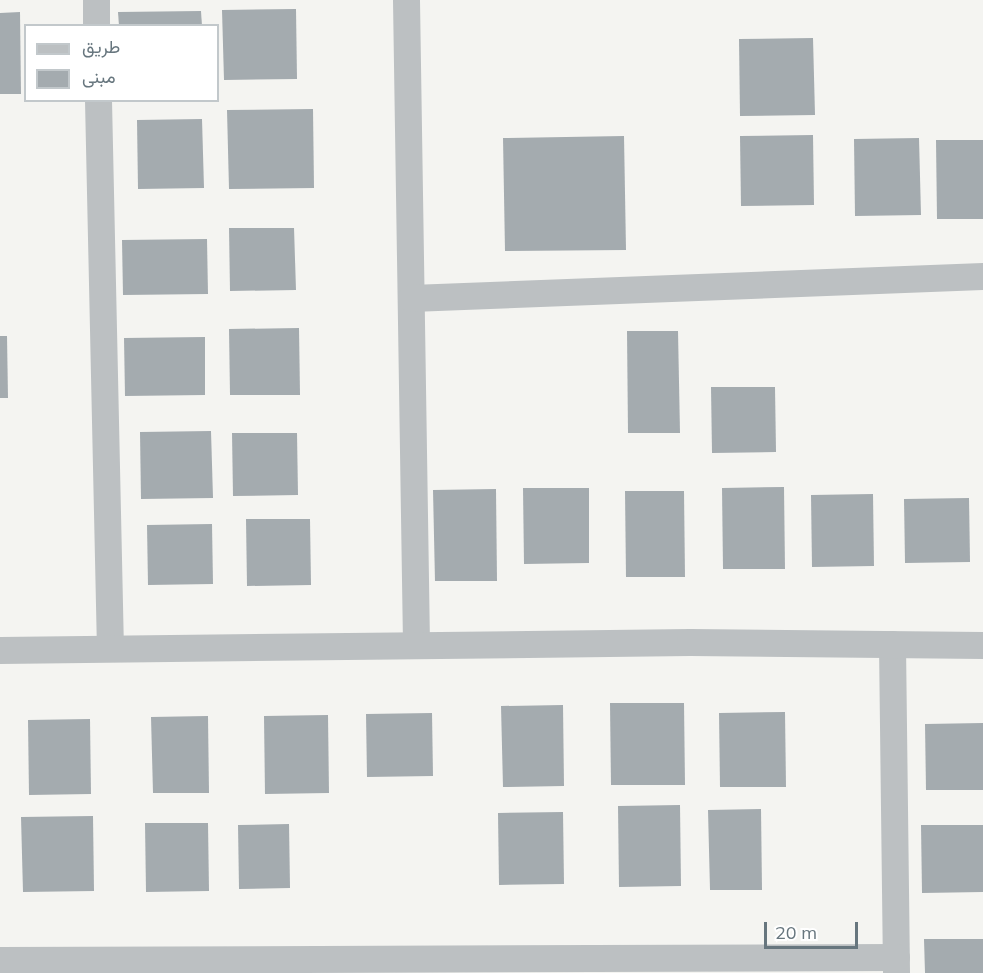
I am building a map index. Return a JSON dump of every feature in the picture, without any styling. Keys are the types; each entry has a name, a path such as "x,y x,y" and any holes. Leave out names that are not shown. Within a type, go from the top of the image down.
{"street":[{"path":"96,0 96,24"},
{"path":"406,0 416,645"},
{"path":"98,102 110,648"},
{"path":"411,298 983,276"},
{"path":"0,960 114,967 896,965 892,644"},
{"path":"0,650 416,645 983,645"}],"building":[{"path":"296,9 297,79 224,80 222,10"},
{"path":"201,11 202,24 119,24 118,12"},
{"path":"20,12 21,94 0,94 0,13"},
{"path":"813,38 815,115 740,116 739,39"},
{"path":"313,109 314,188 229,189 227,110"},
{"path":"202,119 204,188 138,189 137,120"},
{"path":"813,135 814,205 741,206 740,136"},
{"path":"624,136 626,250 505,251 503,138"},
{"path":"919,138 921,215 855,216 854,139"},
{"path":"936,140 983,140 983,219 937,219"},
{"path":"229,228 294,228 296,290 230,291"},
{"path":"207,239 208,294 123,295 122,240"},
{"path":"299,328 300,395 230,395 229,329"},
{"path":"627,331 678,331 680,433 628,433"},
{"path":"0,336 7,336 8,398 0,398"},
{"path":"205,337 205,395 125,396 124,338"},
{"path":"711,387 775,387 776,452 712,453"},
{"path":"211,431 213,498 141,499 140,432"},
{"path":"232,433 297,433 298,495 233,496"},
{"path":"784,487 785,569 723,569 722,488"},
{"path":"523,488 589,488 589,563 524,564"},
{"path":"496,489 497,581 435,581 433,490"},
{"path":"625,491 684,491 685,577 626,577"},
{"path":"873,494 874,566 812,567 811,495"},
{"path":"969,498 970,562 905,563 904,499"},
{"path":"246,519 310,519 311,585 247,586"},
{"path":"212,524 213,584 148,585 147,525"},
{"path":"610,703 684,703 685,785 611,785"},
{"path":"563,705 564,786 503,787 501,706"},
{"path":"785,712 786,787 720,787 719,713"},
{"path":"432,713 433,776 367,777 366,714"},
{"path":"328,715 329,793 265,794 264,716"},
{"path":"208,716 209,793 153,793 151,717"},
{"path":"90,719 91,794 29,795 28,720"},
{"path":"983,723 983,790 926,790 925,724"},
{"path":"680,805 681,886 619,887 618,806"},
{"path":"761,809 762,890 710,890 708,810"},
{"path":"563,812 564,884 499,885 498,813"},
{"path":"93,816 94,891 23,892 21,817"},
{"path":"145,823 208,823 209,891 146,892"},
{"path":"289,824 290,888 239,889 238,825"},
{"path":"921,825 983,825 983,892 922,893"},
{"path":"924,939 983,939 983,973 925,973"}]}
